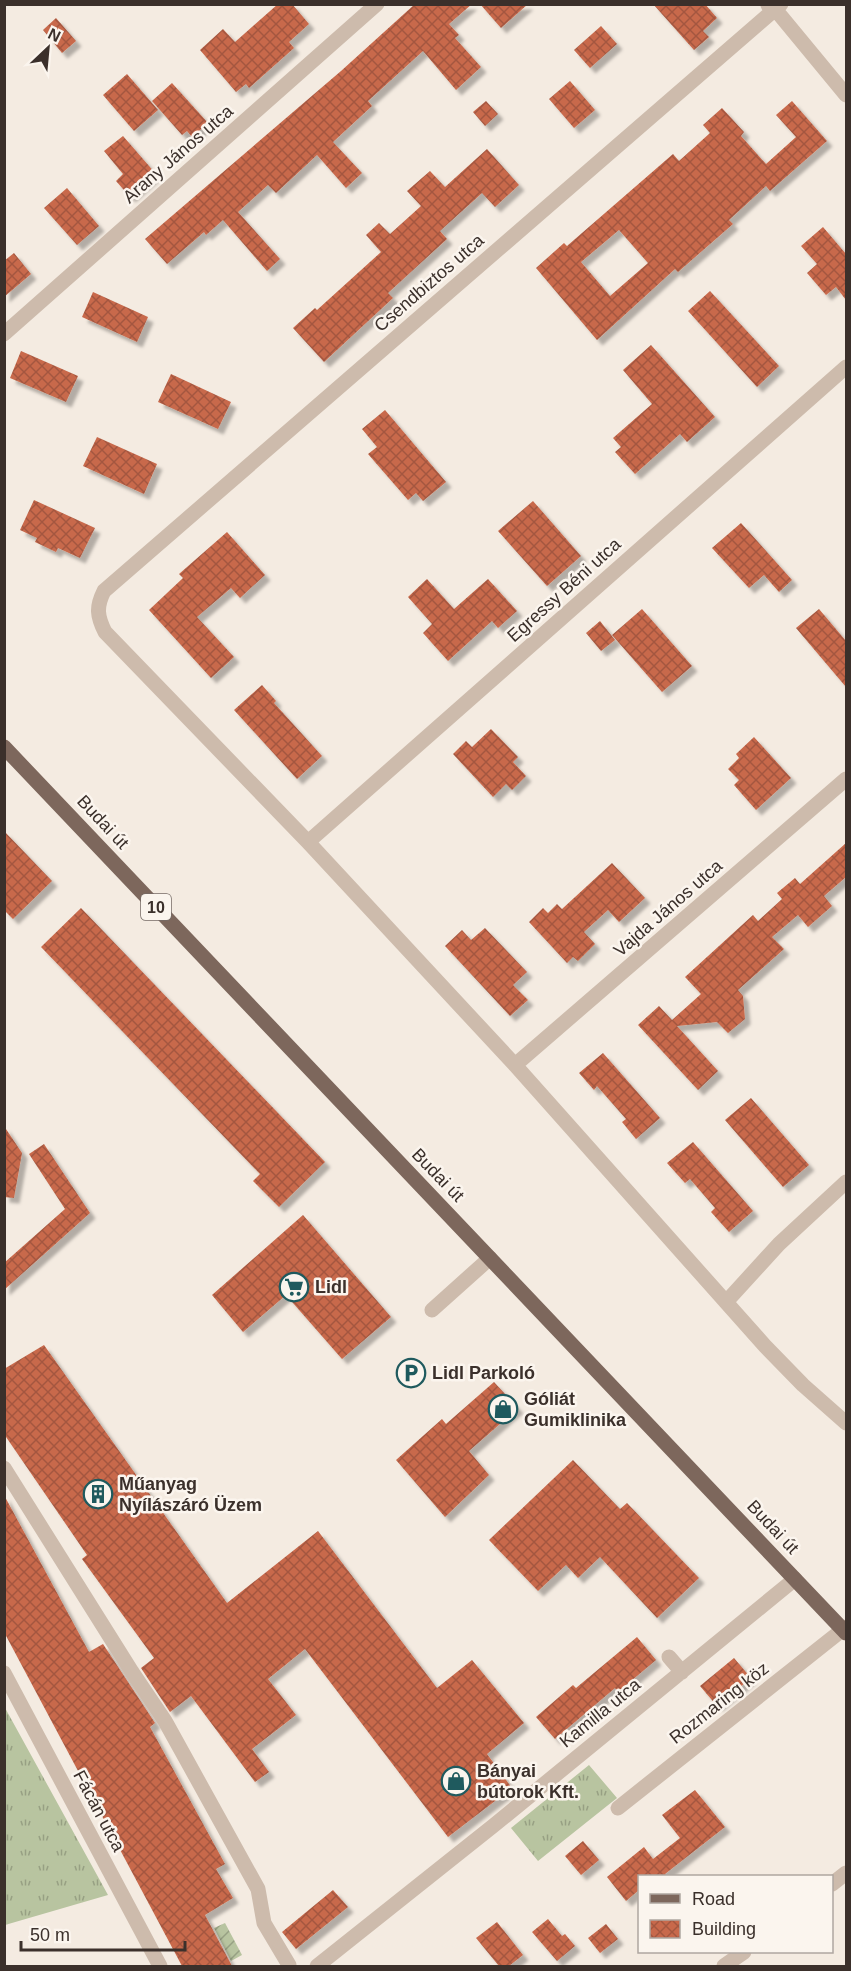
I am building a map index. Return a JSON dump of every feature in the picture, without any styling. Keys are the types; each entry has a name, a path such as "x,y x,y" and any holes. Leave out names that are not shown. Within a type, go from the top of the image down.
{"main road":[{"name":"Budai út","path":"4,747 845,1630"}],"street":[{"name":"Arany János utca","path":"4,334 377,4"},
{"path":"774,6 846,95"},
{"name":"Csendbiztos utca","path":"308,842 105,632 98,619 97,604 104,591 774,6"},
{"name":"Egressy Béni utca","path":"308,842 846,367"},
{"name":"Vajda János utca","path":"515,1065 846,780"},
{"path":"308,842 515,1065 780,1362 846,1423"},
{"path":"727,1301 779,1244 846,1182"},
{"path":"432,1310 490,1258"},
{"path":"4,1468 165,1721 258,1889 264,1923 289,1965"},
{"name":"Kamilla utca","path":"317,1966 795,1578"},
{"name":"Rozmaring köz","path":"618,1808 845,1630"},
{"path":"669,1657 682,1672"},
{"name":"Fácán utca","path":"4,1673 160,1966"},
{"path":"833,1883 846,1873"},
{"path":"724,1966 743,1953"}],"green space":[{"path":"4,1706 108,1895 5,1925 4,1925"},
{"path":"589,1765 617,1798 538,1861 511,1828"},
{"path":"225,1923 242,1955 231,1961 214,1928"}],"building":[{"path":"278,4 292,4 309,24 289,42 294,48 249,88 246,84 236,92 200,50 223,29 235,42"},
{"path":"415,4 472,4 449,24 459,35 455,38 481,67 456,90 423,51 368,101 372,106 333,142 362,173 346,188 317,155 276,193 268,185 238,212 280,259 267,271 223,220 206,235 204,232 167,264 145,239 341,71"},
{"path":"480,4 528,4 501,28"},
{"path":"653,4 705,4 717,18 703,31 709,37 694,50"},
{"path":"56,18 76,41 62,53 43,30"},
{"path":"601,26 617,44 590,68 574,50"},
{"path":"127,74 158,110 134,131 103,95"},
{"path":"570,81 595,110 574,128 549,99"},
{"path":"172,83 208,123 192,137 187,131 182,135 152,101"},
{"path":"486,101 498,114 485,126 473,112"},
{"path":"792,101 827,141 770,191 766,186 729,220 733,224 678,272 675,269 597,340 536,268 564,243 567,246 673,154 679,161 710,133 703,125 722,108 744,132 741,136 766,164 796,137 776,115","holes":["619,230 648,263 610,296 581,262"]},
{"path":"123,136 156,174 130,197 116,181 123,174 104,151"},
{"path":"487,149 519,185 495,207 482,193 440,231 447,239 388,293 393,298 324,362 293,328 315,308 317,310 381,252 366,235 379,223 390,234 421,206 407,191 430,171 445,187"},
{"path":"67,188 99,226 77,245 44,208"},
{"path":"823,227 846,254 846,300 836,287 826,295 807,273 817,264 801,246"},
{"path":"14,253 31,274 4,297 4,261"},
{"path":"710,291 779,366 757,387 688,311"},
{"path":"93,292 148,317 137,342 82,317"},
{"path":"651,345 715,417 687,442 680,434 635,474 615,452 621,447 613,438 652,404 623,370"},
{"path":"21,351 78,376 66,402 10,378"},
{"path":"171,374 231,402 218,429 158,402"},
{"path":"385,410 446,482 423,501 416,493 408,500 368,454 377,447 362,429"},
{"path":"97,437 157,464 144,494 83,466"},
{"path":"34,500 95,528 80,558 58,548 56,552 35,542 37,538 20,530"},
{"path":"533,501 581,556 547,586 498,531"},
{"path":"741,523 792,580 779,592 764,575 749,588 712,548"},
{"path":"227,532 265,575 240,598 231,588 197,617 234,657 211,678 149,610 183,578 179,574"},
{"path":"427,579 454,609 488,579 517,611 498,628 492,621 448,661 423,633 432,624 408,597"},
{"path":"642,609 692,666 662,692 612,635"},
{"path":"819,609 846,641 846,687 796,628"},
{"path":"600,621 615,640 601,651 586,633"},
{"path":"262,685 276,701 274,703 322,756 297,779 234,710"},
{"path":"491,729 518,757 513,762 526,776 512,790 506,784 493,797 453,754 466,741 472,747"},
{"path":"754,737 791,778 756,810 734,785 739,780 728,769 739,758 736,754"},
{"path":"4,831 52,881 13,919 4,910"},
{"path":"846,843 846,877 824,896 832,906 808,927 798,915 772,937 784,949 738,990 743,996 745,1019 728,1033 717,1022 677,1026 718,1071 698,1090 638,1025 659,1006 672,1020 701,994 685,977 753,915 758,921 782,899 777,893 795,878 800,884"},
{"path":"612,863 645,898 619,922 608,910 584,932 595,944 578,961 573,957 567,963 529,922 543,908 548,913 557,904 562,909"},
{"path":"81,908 325,1162 279,1207 253,1181 260,1174 41,947"},
{"path":"485,928 527,972 513,985 528,1000 510,1016 445,946 462,930 471,940"},
{"path":"603,1053 660,1118 636,1139 622,1122 626,1119 597,1086 594,1090 579,1073"},
{"path":"751,1098 809,1165 783,1187 725,1120"},
{"path":"4,1126 22,1153 14,1198 4,1197"},
{"path":"693,1142 753,1211 729,1232 711,1212 715,1208 690,1179 685,1183 667,1163"},
{"path":"44,1144 90,1213 4,1290 4,1263 65,1209 29,1154"},
{"name":"Lidl","path":"303,1215 391,1317 342,1359 286,1295 243,1332 212,1295"},
{"path":"44,1345 227,1603 318,1531 437,1688 472,1660 524,1723 487,1754 512,1788 448,1837 305,1649 268,1679 296,1715 252,1749 269,1772 255,1782 191,1696 170,1712 141,1668 154,1658 82,1559 87,1555 4,1434 4,1369"},
{"path":"494,1382 518,1408 469,1451 489,1475 445,1517 396,1460 442,1419 446,1424"},
{"path":"573,1460 620,1509 627,1503 699,1578 657,1618 600,1557 578,1578 566,1565 538,1591 489,1540"},
{"path":"4,1495 89,1652 103,1644 155,1723 150,1727 225,1864 216,1869 233,1898 205,1915 232,1966 182,1966 4,1632"},
{"path":"637,1637 656,1660 618,1692 615,1688 555,1739 536,1717 573,1685 576,1688"},
{"path":"734,1658 751,1678 717,1706 700,1686"},
{"path":"695,1790 725,1827 666,1875 638,1875 638,1891 626,1901 607,1877 644,1847 653,1859 680,1838 662,1815"},
{"path":"583,1841 599,1860 581,1875 565,1856"},
{"path":"333,1890 348,1907 296,1949 282,1932"},
{"path":"548,1919 562,1936 565,1934 575,1946 557,1961 532,1932"},
{"path":"497,1922 523,1955 509,1966 499,1966 476,1938"},
{"path":"606,1924 618,1939 600,1953 588,1938"}],"place":[{"name":"Lidl","path":"294,1287"},
{"name":"Lidl Parkoló","path":"411,1373"},
{"name":"Góliát Gumiklinika","path":"503,1409"},
{"name":"Műanyag Nyílászáró Üzem","path":"98,1494"},
{"name":"Bányai bútorok Kft.","path":"456,1781"}]}
